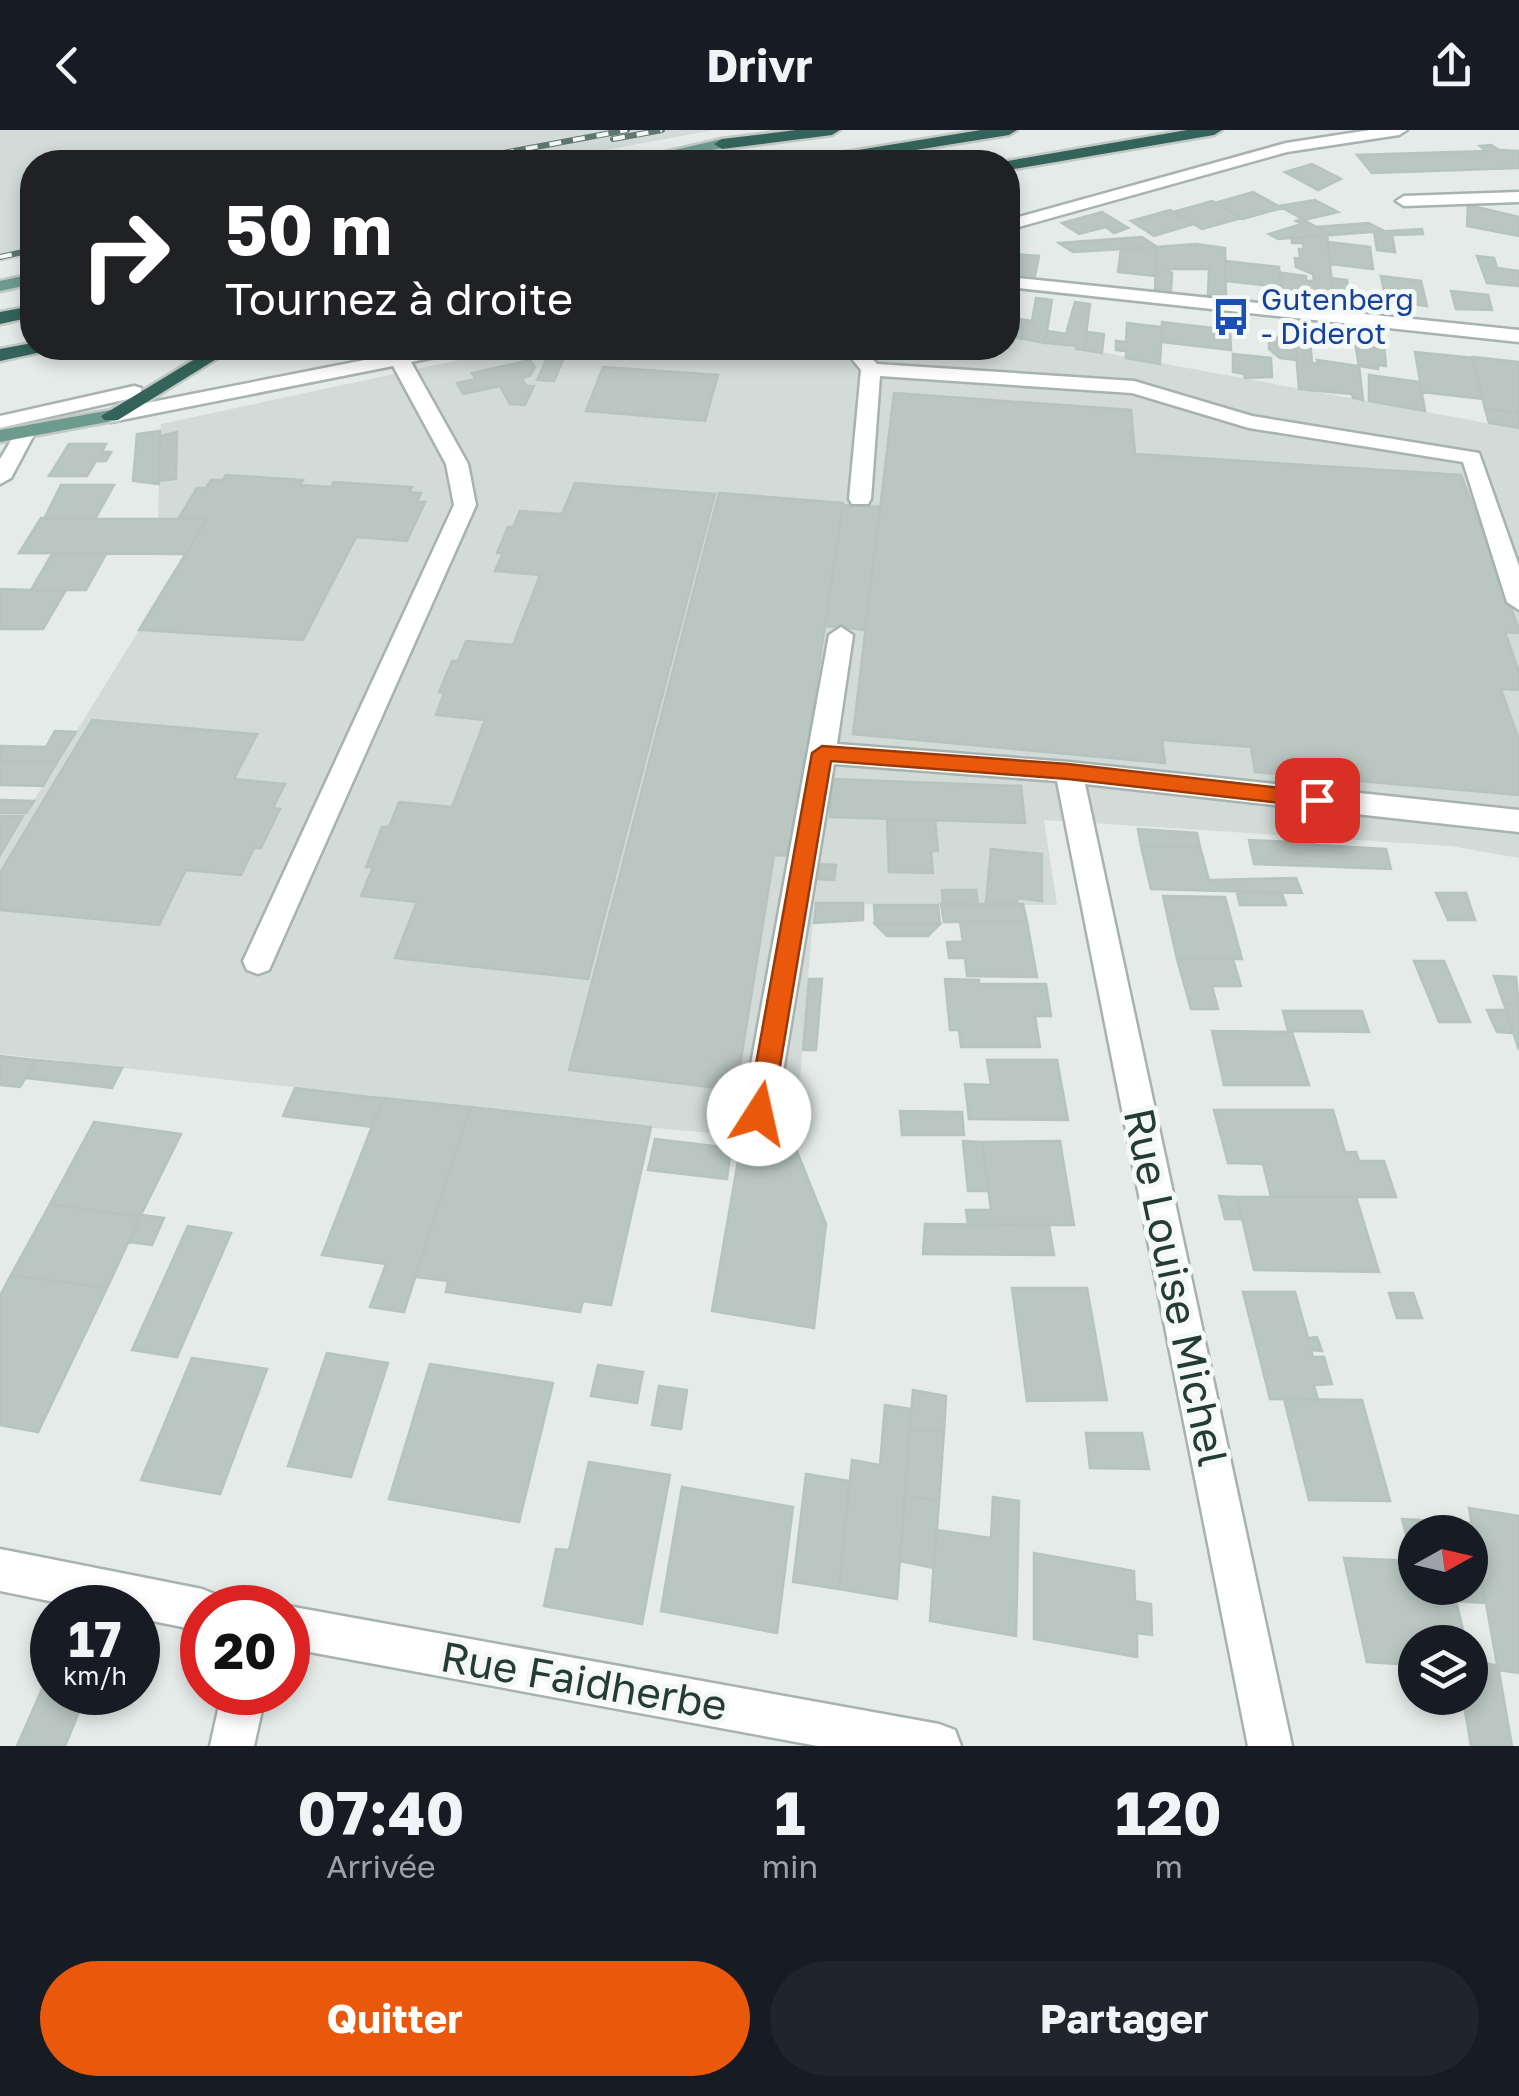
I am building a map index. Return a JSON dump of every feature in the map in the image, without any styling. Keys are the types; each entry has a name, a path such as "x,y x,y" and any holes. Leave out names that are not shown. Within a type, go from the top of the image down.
{"highway":[{"path":"722,144 832,130"},
{"path":"887,150 1008,130"},
{"path":"1020,163 1214,130"},
{"path":"111,416 202,360"}],"main road":[{"path":"692,150 722,144"},
{"path":"0,436 111,416"}],"street":[{"path":"722,144 797,130"},
{"path":"1020,222 1286,148 1399,130"},
{"path":"1404,201 1519,197"},
{"path":"1020,283 1519,336"},
{"path":"111,416 394,360"},
{"path":"258,961 466,505 456,464 400,360"},
{"path":"863,360 872,369 1134,386 1249,422 1472,457 1519,602"},
{"path":"860,498 872,369"},
{"path":"0,422 167,383 325,374"},
{"path":"0,478 26,431"},
{"path":"759,1114 841,635"},
{"path":"822,753 1068,772 1519,821"},
{"name":"Rue Louise Michel","path":"1068,772 1270,1746"},
{"path":"0,1570 180,1606"},
{"name":"Rue Faidherbe","path":"310,1631 940,1746"},
{"path":"232,1746 239,1715"}],"shaded area":[{"path":"0,130 714,130 606,150 20,150 20,258 0,262"},
{"path":"1020,337 1519,429 1519,858 1451,846 1044,820 1057,905 814,904 795,1140 655,1128 0,1054 0,855 207,520 158,518 161,424 460,360 1020,360"}],"building":[{"path":"1491,145 1499,150 1519,151 1519,168 1372,173 1357,155 1486,151 1480,146"},
{"path":"1312,164 1341,179 1318,190 1285,172"},
{"path":"1253,192 1282,208 1243,219 1215,203"},
{"path":"1315,200 1338,212 1304,220 1279,206"},
{"path":"1212,201 1241,218 1202,229 1173,212"},
{"path":"1468,205 1519,217 1519,236 1467,226"},
{"path":"1170,210 1194,224 1154,236 1131,221"},
{"path":"1102,212 1128,228 1114,233 1106,227 1079,234 1062,223"},
{"path":"1302,219 1331,235 1278,239 1269,234 1302,224 1296,221"},
{"path":"1369,223 1384,231 1331,235 1317,227"},
{"path":"1422,229 1423,234 1392,235 1395,252 1377,250 1374,232"},
{"path":"1327,235 1334,303 1297,299 1298,304 1282,303 1282,273 1314,281 1313,274 1296,267 1299,249 1304,249 1303,243 1292,243 1292,238"},
{"path":"1142,237 1157,247 1073,252 1059,243"},
{"path":"1328,242 1370,247 1373,269 1330,264"},
{"path":"1196,244 1225,248 1226,296 1208,295 1209,269 1166,269 1172,273 1171,290 1155,289 1157,247"},
{"path":"1157,247 1156,276 1118,272 1121,249"},
{"path":"1020,255 1039,256 1035,276 1020,274"},
{"path":"1477,256 1494,258 1497,268 1519,271 1519,286 1487,283"},
{"path":"1225,261 1279,267 1281,287 1225,281"},
{"path":"1381,276 1421,281 1427,306 1386,301"},
{"path":"1331,278 1347,280 1349,297 1334,295"},
{"path":"1451,291 1488,295 1492,310 1456,309"},
{"path":"1036,298 1052,300 1045,343 1020,338 1020,319 1032,321"},
{"path":"1075,302 1090,304 1084,350 1045,343 1047,331 1066,334"},
{"path":"1162,322 1230,330 1231,350 1161,342"},
{"path":"1127,323 1162,327 1160,364 1126,358 1126,351 1116,350 1116,341 1126,342"},
{"path":"1294,327 1309,328 1312,363 1318,364 1317,360 1359,366 1363,400 1353,398 1352,394 1299,389"},
{"path":"1087,332 1104,334 1102,353 1084,350"},
{"path":"1269,337 1296,339 1297,360 1280,358 1269,349"},
{"path":"1355,342 1384,345 1386,366 1359,366"},
{"path":"1415,352 1473,358 1484,399 1422,392"},
{"path":"1233,354 1271,358 1272,377 1245,378 1244,374 1233,372"},
{"path":"1473,357 1519,362 1519,413 1485,409"},
{"path":"530,360 535,367 530,376 522,378 526,386 534,386 525,405 510,404 500,386 463,394 457,383 475,379 472,373"},
{"path":"546,360 563,360 554,381 537,380"},
{"path":"603,367 718,375 705,421 586,411"},
{"path":"1369,375 1420,382 1425,411 1369,401"},
{"path":"894,393 1131,410 1135,454 1461,475 1519,629 1519,633 1505,632 1519,672 1519,690 1501,689 1519,740 1519,795 1255,772 1251,747 1162,740 1165,763 853,734"},
{"path":"1485,409 1519,413 1519,428 1489,423"},
{"path":"160,431 159,484 133,481 137,434"},
{"path":"177,432 176,479 159,481 160,436"},
{"path":"69,444 106,444 102,452 111,452 106,461 96,461 87,476 49,476"},
{"path":"226,475 303,480 300,485 331,487 334,482 412,487 409,492 421,493 417,502 425,502 407,541 356,537 303,640 139,630 207,519 178,519 197,488 206,488 211,480 223,480"},
{"path":"575,483 715,494 588,979 395,958 417,902 361,896 373,867 366,867 382,827 389,827 399,802 452,807 485,720 436,715 444,693 439,692 452,661 458,661 466,641 513,645 540,575 495,571 503,553 497,553 520,511 562,514"},
{"path":"61,485 114,485 95,519 44,519"},
{"path":"719,493 843,503 791,856 774,855 736,1090 569,1070"},
{"path":"843,505 880,507 865,630 825,626"},
{"path":"41,518 207,519 186,554 19,553"},
{"path":"52,554 106,554 86,590 31,590"},
{"path":"0,589 66,590 43,629 0,629"},
{"path":"92,720 257,734 234,779 285,784 273,808 280,809 261,848 254,848 241,875 186,870 159,925 0,910 0,873"},
{"path":"55,731 76,732 57,762 0,762 0,746 46,747"},
{"path":"0,762 57,762 43,786 0,785"},
{"path":"832,779 1021,786 1025,823 830,817"},
{"path":"0,800 34,801 26,813 0,813"},
{"path":"0,816 23,816 0,855"},
{"path":"887,819 935,820 938,851 931,851 933,873 889,872"},
{"path":"1138,829 1197,833 1200,847 1141,846"},
{"path":"1249,840 1315,841 1315,845 1386,849 1391,869 1254,864"},
{"path":"1141,846 1200,847 1209,880 1296,878 1302,893 1151,889"},
{"path":"991,849 1042,854 1042,901 1017,898 1017,904 986,902"},
{"path":"819,864 836,865 834,880 818,879"},
{"path":"942,890 976,890 978,904 943,904"},
{"path":"1237,893 1282,894 1286,905 1240,905"},
{"path":"1436,893 1466,893 1475,920 1448,920"},
{"path":"1163,896 1225,897 1242,959 1177,959"},
{"path":"816,903 863,903 863,920 814,923"},
{"path":"941,904 1023,904 1027,922 944,922"},
{"path":"874,905 938,905 940,924 875,924"},
{"path":"960,922 1027,922 1037,977 967,976 965,958 949,958 947,942 963,942"},
{"path":"875,924 940,924 928,936 887,936"},
{"path":"1177,959 1233,959 1241,986 1212,986 1218,1009 1191,1009"},
{"path":"1414,961 1444,961 1470,1022 1439,1022"},
{"path":"1494,976 1516,977 1519,1006 1504,1004"},
{"path":"809,979 822,979 816,1050 803,1050"},
{"path":"945,979 979,980 979,984 1046,984 1051,1016 1035,1016 1040,1047 961,1047 959,1030 950,1030"},
{"path":"1504,1004 1519,1006 1519,1050 1506,1010"},
{"path":"1487,1010 1506,1010 1513,1033 1497,1032"},
{"path":"1283,1011 1362,1011 1369,1032 1288,1031"},
{"path":"1212,1031 1292,1032 1309,1085 1224,1085"},
{"path":"0,1056 36,1060 20,1087 0,1085"},
{"path":"36,1060 122,1068 112,1088 26,1078"},
{"path":"987,1060 1057,1060 1068,1120 969,1119 965,1084 991,1085"},
{"path":"295,1088 383,1098 372,1127 283,1116"},
{"path":"383,1098 470,1107 404,1312 370,1307 386,1264 322,1255"},
{"path":"470,1107 651,1127 611,1305 583,1301 580,1312 446,1292 448,1281 416,1277"},
{"path":"1214,1110 1333,1110 1345,1152 1356,1152 1359,1161 1384,1161 1396,1197 1271,1197 1263,1164 1228,1163"},
{"path":"900,1111 962,1112 964,1135 902,1135"},
{"path":"94,1122 181,1134 140,1217 50,1204"},
{"path":"742,1138 794,1144 826,1224 814,1328 712,1311"},
{"path":"655,1139 731,1148 727,1179 648,1170"},
{"path":"963,1141 982,1142 989,1191 968,1191"},
{"path":"1060,1141 1074,1225 968,1224 966,1210 991,1210 982,1142"},
{"path":"1219,1196 1237,1197 1241,1219 1225,1219"},
{"path":"1237,1197 1356,1197 1379,1272 1254,1270"},
{"path":"50,1204 140,1217 107,1288 11,1275"},
{"path":"142,1215 164,1218 152,1245 129,1242"},
{"path":"925,1224 1049,1225 1054,1255 923,1254"},
{"path":"188,1226 231,1233 177,1357 132,1350"},
{"path":"11,1275 107,1288 38,1432 0,1425 0,1296"},
{"path":"1012,1288 1087,1288 1107,1400 1027,1401"},
{"path":"1243,1292 1295,1292 1308,1338 1317,1337 1322,1351 1311,1350 1313,1357 1324,1357 1332,1384 1314,1385 1318,1400 1270,1399"},
{"path":"1389,1293 1413,1293 1422,1318 1397,1318"},
{"path":"327,1353 388,1363 351,1477 288,1466"},
{"path":"192,1358 267,1369 220,1494 141,1480"},
{"path":"430,1364 553,1383 519,1522 389,1499"},
{"path":"598,1365 643,1372 637,1403 591,1396"},
{"path":"659,1386 687,1390 681,1429 652,1425"},
{"path":"913,1390 946,1396 944,1431 910,1430"},
{"path":"1284,1399 1362,1400 1390,1501 1309,1500"},
{"path":"885,1405 911,1409 897,1599 839,1589 852,1460 880,1465"},
{"path":"910,1430 944,1431 939,1501 905,1495"},
{"path":"1086,1433 1142,1433 1149,1469 1090,1468"},
{"path":"589,1462 670,1475 642,1624 544,1606 556,1549 569,1550"},
{"path":"806,1474 849,1481 839,1589 793,1582"},
{"path":"682,1487 793,1507 777,1633 661,1611"},
{"path":"905,1495 939,1501 934,1568 900,1561"},
{"path":"993,1497 1019,1501 1016,1636 930,1621 936,1530 991,1538"},
{"path":"1469,1508 1519,1516 1519,1673 1498,1670 1486,1605 1488,1515 1470,1515"},
{"path":"1034,1553 1134,1571 1135,1601 1151,1604 1152,1635 1137,1633 1137,1657 1034,1639"},
{"path":"1344,1558 1398,1560 1398,1605 1457,1605 1462,1625 1398,1625 1398,1664 1367,1662"},
{"path":"1488,1664 1498,1666 1512,1746 1471,1746 1466,1715 1488,1715"},
{"path":"31,1715 78,1715 65,1746 17,1746"}],"railway":[{"path":"520,150 627,130"},
{"path":"613,139 662,130"},
{"path":"0,257 20,253"}],"place":[{"name":"Gutenberg - Diderot","path":"1231,317"}],"route":[{"path":"759,1114 822,753 1068,772 1317,800"}]}
